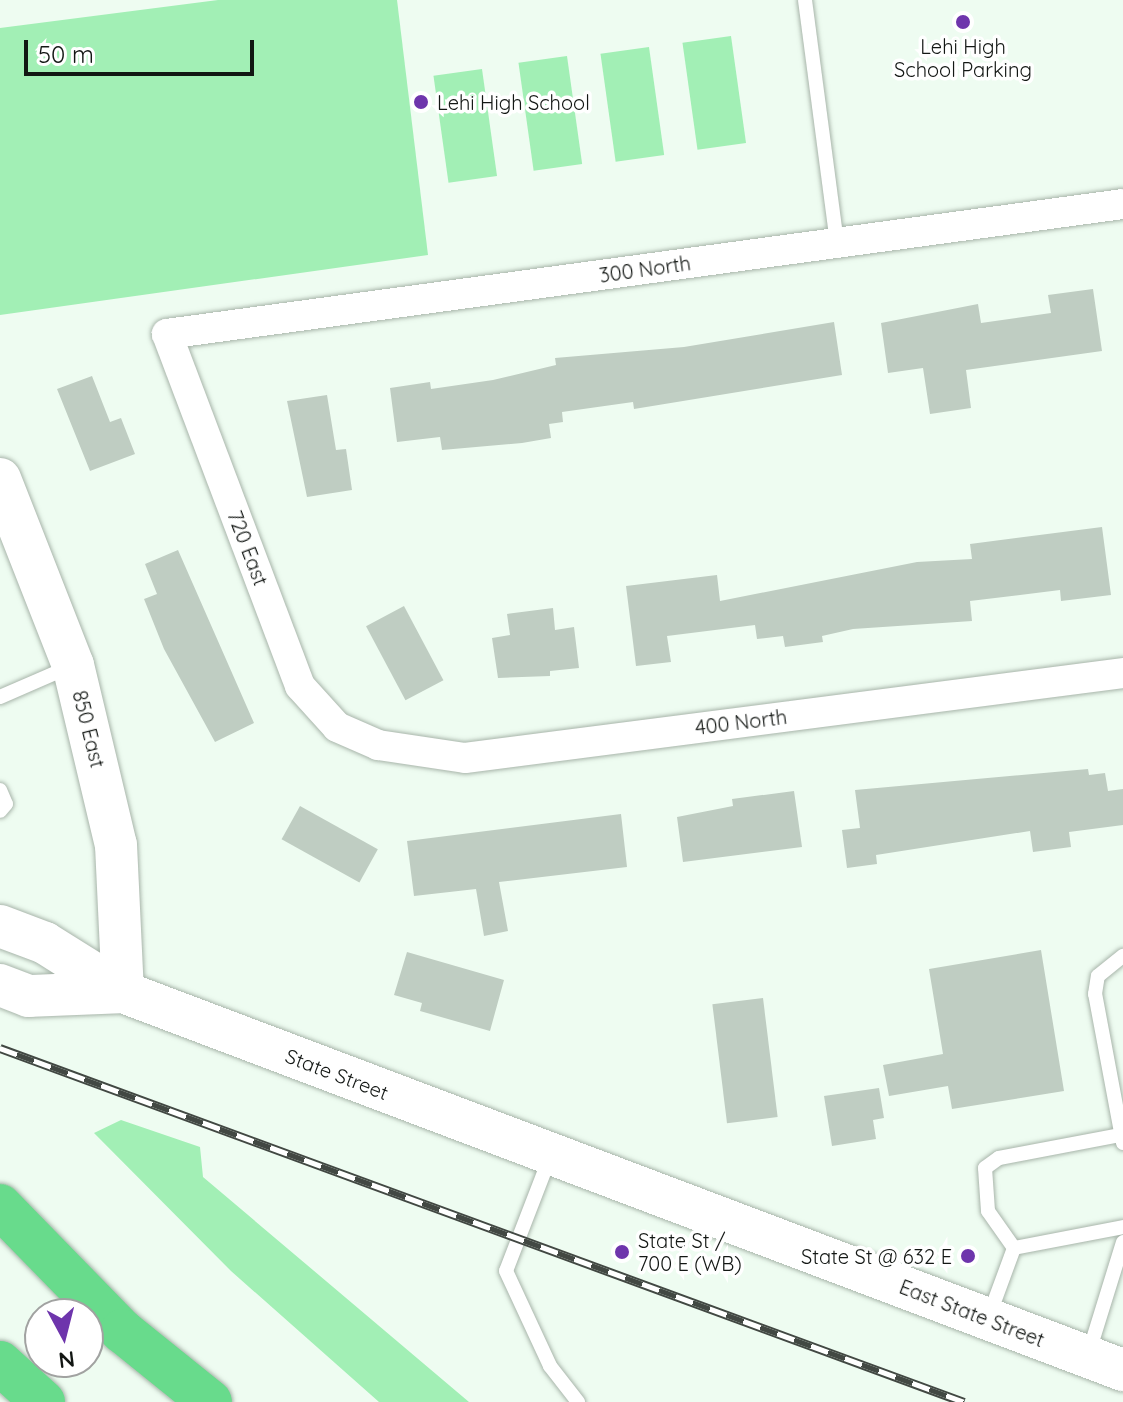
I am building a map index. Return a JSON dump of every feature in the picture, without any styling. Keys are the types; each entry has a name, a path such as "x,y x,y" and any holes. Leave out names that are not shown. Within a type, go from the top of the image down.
{"highway":[{"path":"0,1206 122,1331 210,1402"},
{"path":"0,1363 43,1402"}],"main road":[{"name":"850 East","path":"3,495 73,665 116,845 123,992"},
{"name":"State Street","path":"0,926 45,943 123,992 551,1157"},
{"name":"State Street","path":"0,985 29,996 123,992"},
{"name":"East State Street","path":"551,1157 1105,1363"}],"street":[{"name":"300 North","path":"167,334 1123,204"},
{"name":"720 East","path":"167,334 300,686 337,727 360,737"},
{"name":"400 North","path":"360,737 425,755 465,758 1123,673"}],"lane":[{"path":"805,0 837,243"},
{"path":"0,697 73,665"},
{"path":"0,790 6,804 0,811"},
{"path":"1014,1248 988,1211 985,1168 999,1158 1122,1140 1095,994 1098,976 1123,956"},
{"path":"551,1157 506,1271 550,1366 578,1402"},
{"path":"1014,1248 1123,1227"},
{"path":"1105,1363 1123,1242"},
{"path":"988,1319 1014,1248"}],"green space":[{"path":"218,0 397,0 428,255 0,315 0,28"},
{"path":"731,36 746,143 698,150 682,43"},
{"path":"649,47 664,155 616,162 600,54"},
{"path":"567,56 582,164 534,171 518,63"},
{"path":"482,69 497,176 449,183 433,76"},
{"path":"121,1120 200,1147 203,1177 469,1402 379,1402 231,1271 94,1133"}],"building":[{"path":"1093,289 1102,351 966,370 971,408 930,414 923,368 888,373 881,323 978,304 981,323 1051,313 1048,295"},
{"path":"834,322 842,375 634,409 633,402 562,412 563,422 549,424 551,438 522,443 442,450 440,437 397,442 390,388 430,382 431,389 493,380 556,365 555,358 684,347"},
{"path":"92,376 110,422 121,418 135,454 90,471 57,389"},
{"path":"327,395 336,450 346,449 352,490 307,497 287,401"},
{"path":"1102,527 1111,595 1061,601 1060,590 970,601 972,621 853,629 822,636 823,642 785,647 783,636 757,639 755,625 667,636 671,662 636,666 626,586 717,575 720,601 917,562 972,559 970,544"},
{"path":"178,550 254,723 215,742 164,649 144,599 157,594 145,564"},
{"path":"404,606 443,680 405,700 366,626"},
{"path":"553,608 555,630 574,627 579,668 550,671 550,676 498,678 492,638 510,635 507,614"},
{"path":"1088,769 1089,775 1105,773 1108,791 1123,789 1123,825 1069,832 1071,847 1033,852 1030,831 876,855 877,864 847,868 842,830 860,828 855,790"},
{"path":"794,791 802,847 683,862 677,817 733,806 732,799"},
{"path":"300,806 378,849 359,882 282,839"},
{"path":"621,814 627,867 499,882 508,931 484,936 476,889 414,896 407,841"},
{"path":"1041,950 1064,1091 952,1109 948,1086 889,1096 883,1065 943,1054 929,969"},
{"path":"407,952 504,980 490,1031 420,1011 422,1003 394,995"},
{"path":"763,998 778,1117 727,1123 712,1004"},
{"path":"879,1088 884,1118 873,1120 876,1139 832,1146 824,1096"}],"railway":[{"path":"0,1048 964,1402"}],"place":[{"name":"Lehi High School Parking","path":"963,22"},
{"name":"Lehi High School","path":"421,102"},
{"name":"State St / 700 E (WB)","path":"622,1252"},
{"name":"State St @ 632 E","path":"968,1256"}]}
